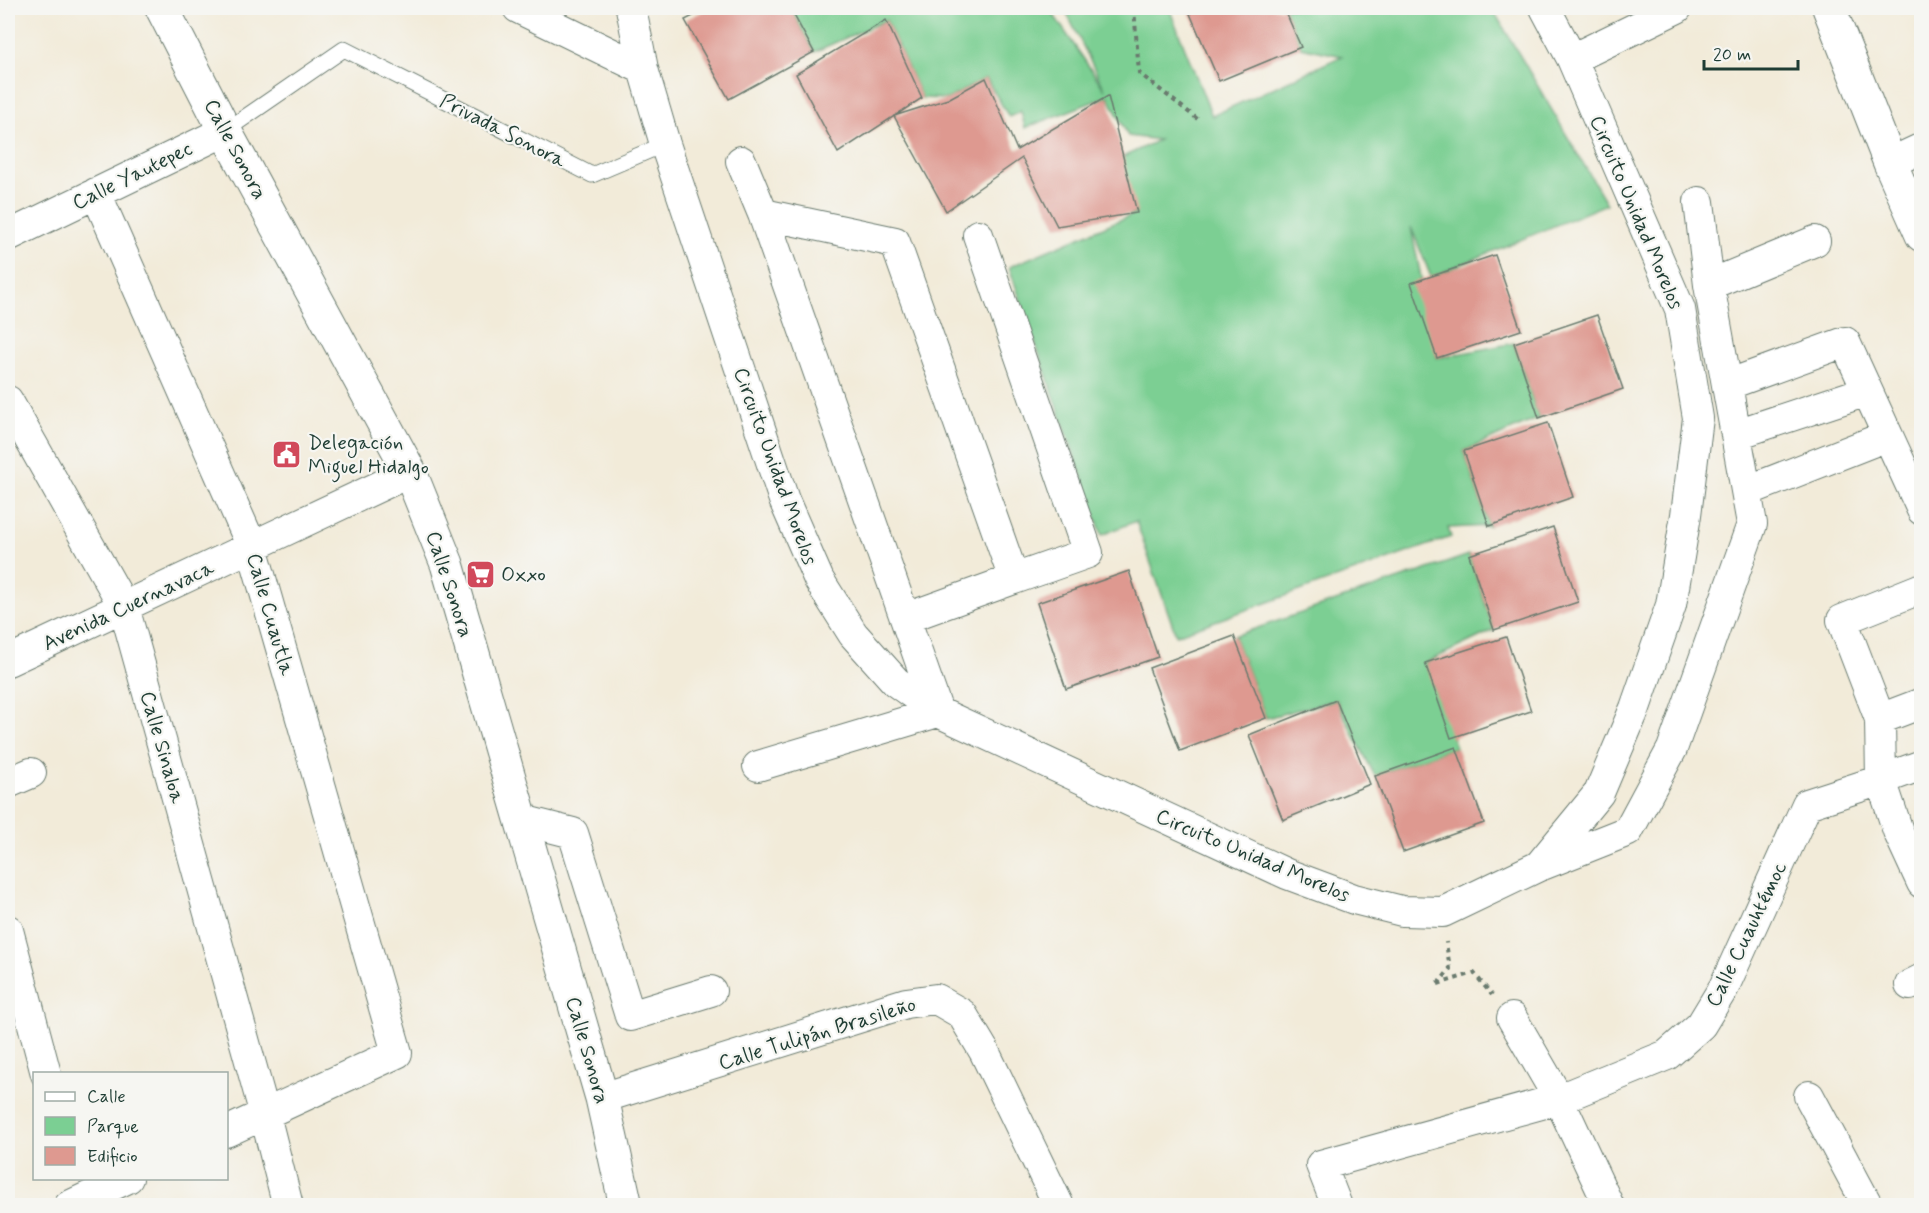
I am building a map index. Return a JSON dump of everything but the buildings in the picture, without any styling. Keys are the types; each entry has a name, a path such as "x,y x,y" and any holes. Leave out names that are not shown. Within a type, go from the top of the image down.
{"street":[{"name":"Calle Sonora","path":"162,8 225,131 410,472 447,564 602,1098 626,1206"},
{"path":"518,8 643,69"},
{"name":"Circuito Unidad Morelos","path":"631,8 643,69 665,144 784,500 819,580 854,634 896,682 938,712 1287,874 1354,899 1402,911 1443,912 1539,866 1599,793 1635,708 1671,605 1686,515 1698,418 1680,309 1572,58 1545,8"},
{"path":"1572,58 1677,8"},
{"path":"1829,8 1890,163 1922,235"},
{"name":"Calle Yautepec","path":"8,236 225,131"},
{"path":"1890,163 1922,148"},
{"path":"741,161 763,214 938,712 758,766"},
{"name":"Calle Cuautla","path":"96,193 252,547 397,1053 265,1114"},
{"path":"1539,866 1628,831 1672,749 1752,524 1710,285 1699,202"},
{"path":"763,214 895,242 1014,579"},
{"path":"906,618 1088,553 978,235"},
{"path":"1710,285 1815,242"},
{"path":"1727,386 1845,342 1922,510"},
{"path":"1737,434 1867,391"},
{"name":"Calle Sinaloa","path":"8,401 124,607 265,1114 288,1206"},
{"path":"1747,491 1887,436"},
{"name":"Avenida Cuernavaca","path":"8,662 410,472"},
{"path":"1920,876 1910,826 1881,780 1880,719 1842,620 1922,588"},
{"path":"1880,719 1922,703"},
{"name":"Calle Cuauhtémoc","path":"1337,1206 1321,1165 1559,1099 1667,1055 1701,1025 1724,987 1807,804 1922,765"},
{"path":"522,820 573,833 630,1016 711,991"},
{"path":"8,930 45,1072"},
{"name":"Calle Tulipán Brasileño","path":"602,1098 906,1003 936,999 962,1014 968,1023 984,1050 1059,1206"},
{"path":"1512,1018 1559,1099 1609,1206"},
{"path":"1809,1096 1868,1206"},
{"path":"228,1131 265,1114"},
{"path":"75,1195 125,1180"}],"lane":[{"name":"Calle Yautepec","path":"225,131 344,49"},
{"name":"Privada Sonora","path":"344,49 592,176 665,144"}],"path":[{"path":"1134,8 1139,73 1200,121"},
{"path":"1447,945 1450,969 1438,984 1474,973 1512,1018"}],"green space":[{"path":"790,8 1049,8 1105,90 1064,8 1169,8 1212,116 1342,56 1301,47 1284,8 1492,8 1607,204 1431,277 1411,227 1437,358 1514,343 1539,418 1464,451 1489,526 1448,528 1451,537 1176,635 1136,521 1102,535 1009,267 1136,213 1119,159 1159,140 1128,136 1108,96 1025,128 1021,111 1009,117 986,78 948,99 922,98 886,20 814,52"},
{"path":"1469,555 1494,630 1425,663 1456,747 1375,776 1336,700 1266,718 1234,636"}],"place":[{"name":"Delegación Miguel Hidalgo","path":"287,454"},
{"name":"Oxxo","path":"480,574"}]}
